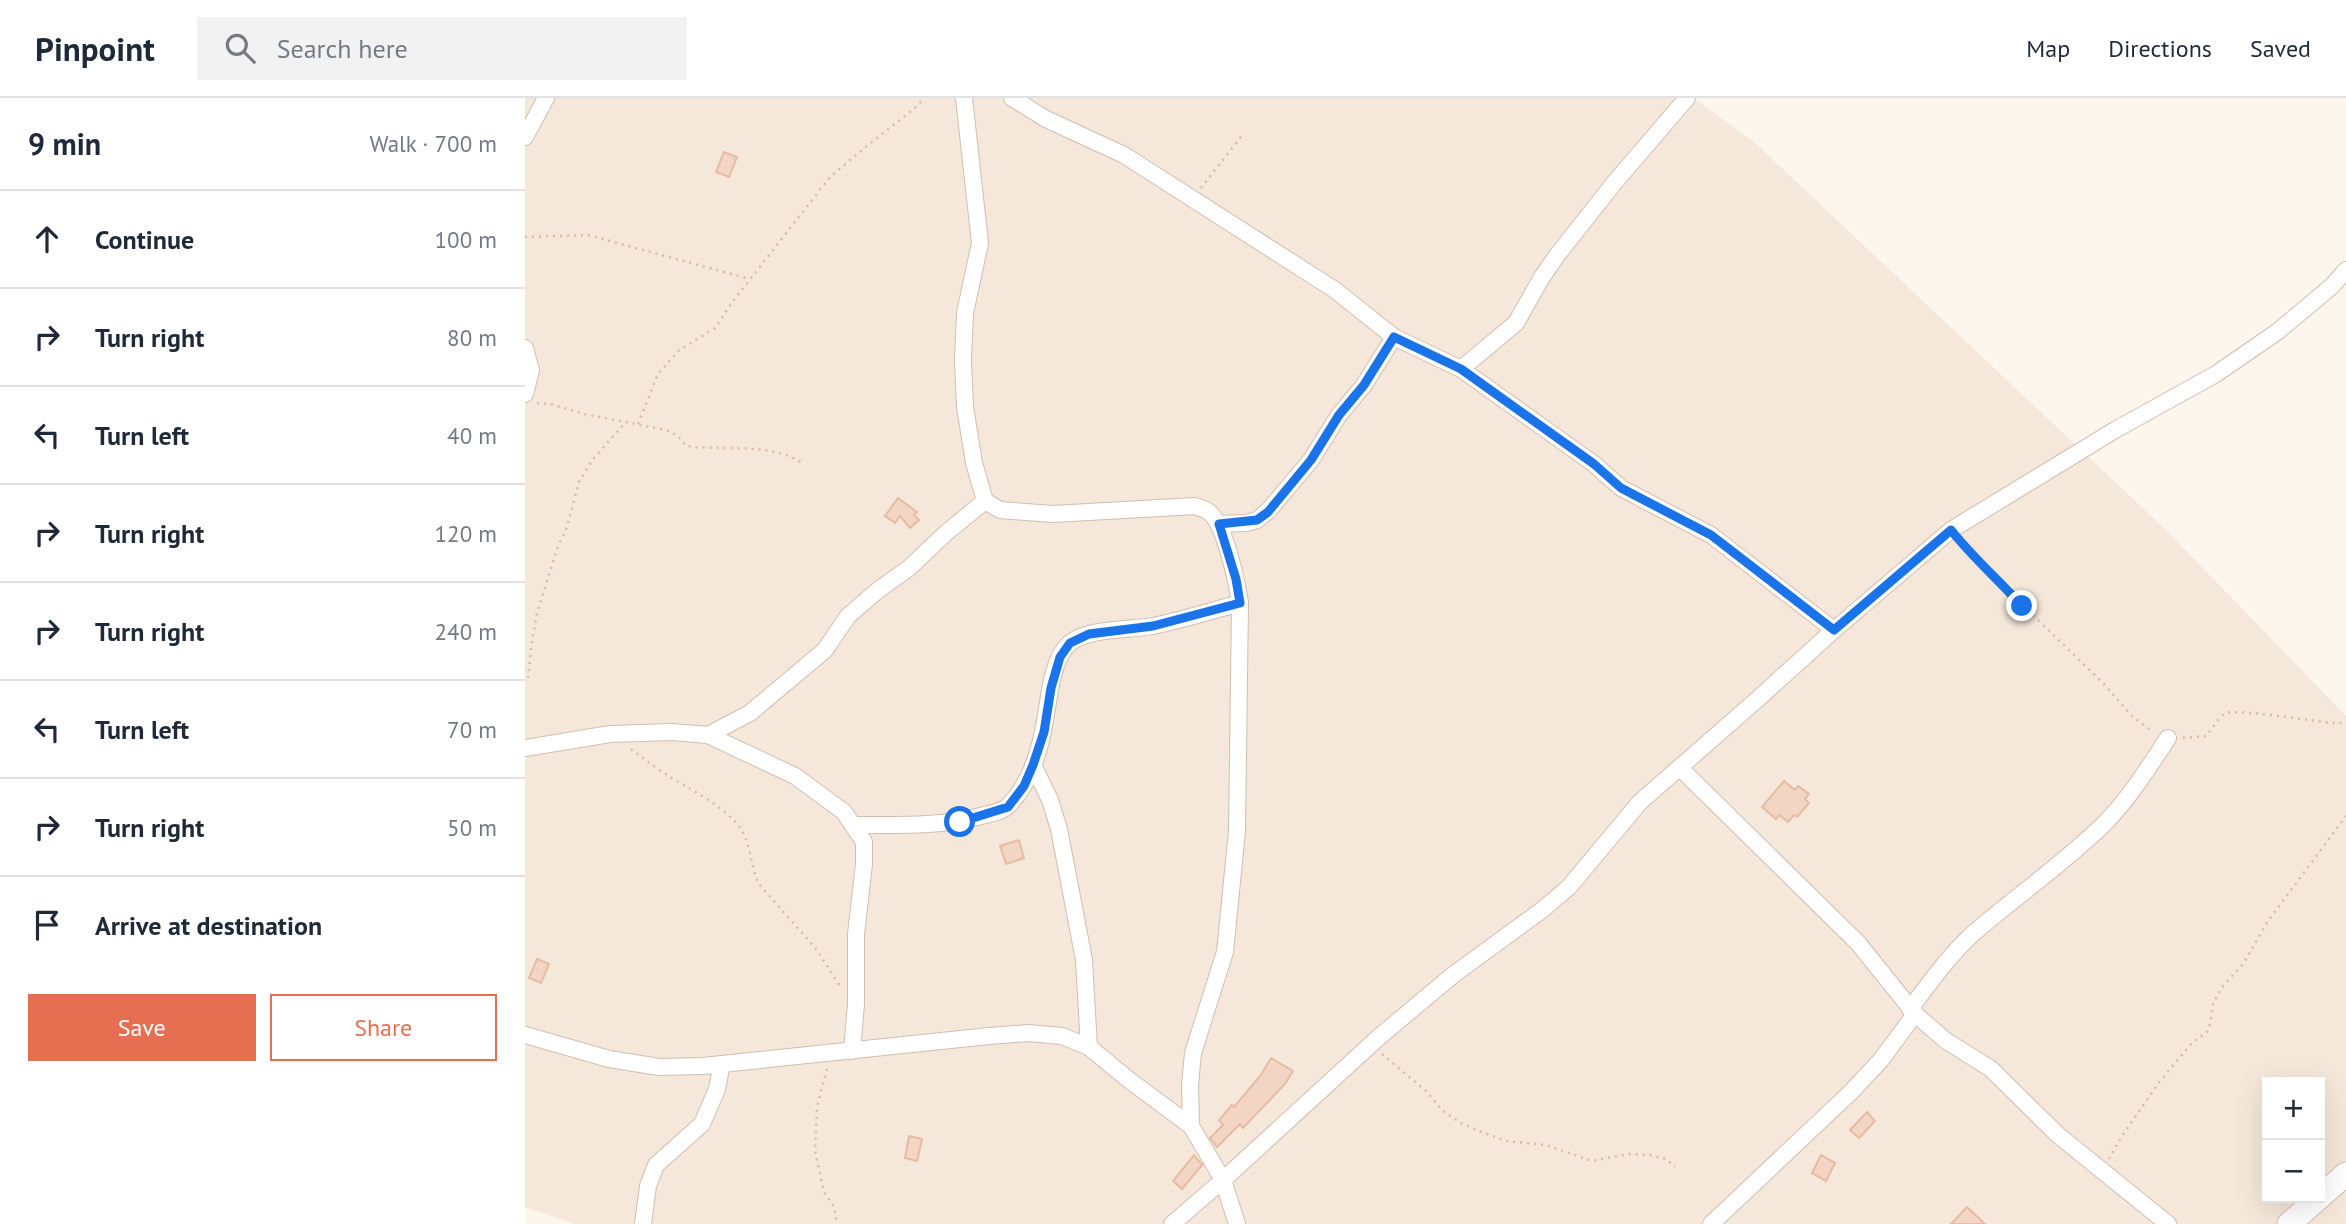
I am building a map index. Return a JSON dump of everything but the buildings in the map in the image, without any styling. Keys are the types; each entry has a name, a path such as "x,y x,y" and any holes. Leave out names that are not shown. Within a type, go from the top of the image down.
{"street":[{"path":"525,137 546,98"},
{"path":"964,98 980,243 965,313 963,360 974,463 985,501 1000,510 1053,514 1195,506 1211,513 1219,524 1236,579 1240,603 1237,831 1225,951 1193,1053 1190,1085 1191,1126"},
{"path":"1012,98 1046,119 1106,145 1335,290 1394,337 1461,369 1594,464 1621,488 1711,535 1834,630"},
{"path":"1461,369 1516,323 1558,254 1687,98"},
{"path":"1172,1224 1453,975 1569,887 1640,802 1951,530 2115,430 2216,374 2277,332 2332,286 2346,270"},
{"path":"1219,524 1257,520 1268,512 1311,460 1394,337"},
{"path":"525,348 531,370 529,399"},
{"path":"708,735 750,713 825,650 848,616 909,568 985,501"},
{"path":"853,825 916,826 960,822 1008,807 1024,786 1033,765 1044,732 1053,678 1060,657 1070,643 1089,634 1153,626 1240,603"},
{"path":"525,748 610,734 672,732 708,735 795,776 844,811 864,842 856,934 856,1004 852,1051"},
{"path":"1711,1224 1851,1092 1881,1060 1943,965 1975,932 2064,861 2106,822 2134,788 2168,738"},
{"path":"1033,765 1050,800 1059,829 1084,960 1089,1047"},
{"path":"1681,768 1858,943 1913,1012 1945,1040 1991,1069 2058,1135 2168,1224"},
{"path":"525,1035 608,1059 659,1067 722,1064 1028,1033 1062,1035 1089,1047 1191,1126 1223,1180 1237,1224"},
{"path":"643,1224 648,1186 656,1165 702,1124 717,1089 722,1064"},
{"path":"2288,1224 2346,1174"}],"path":[{"path":"638,424 659,374 678,351 715,328 830,177 907,116 924,98"},
{"path":"1194,199 1244,133"},
{"path":"525,237 589,235 750,279"},
{"path":"529,399 584,414 666,430 677,435 686,446 768,451 801,462"},
{"path":"528,678 537,613 558,546 566,530 579,482 593,459 626,422"},
{"path":"1951,530 1973,558 2101,681 2132,716 2151,731 2168,738 2206,736 2223,715 2229,712 2346,723"},
{"path":"610,734 664,774 724,812 740,828 758,883 817,950 840,987 856,1004"},
{"path":"2103,1171 2120,1139 2154,1090 2192,1043 2207,1032 2212,1006 2222,987 2243,964 2268,921 2346,816"},
{"path":"1371,1045 1425,1090 1443,1111 1484,1133 1507,1141 1546,1145 1592,1161 1629,1154 1650,1155 1665,1159 1675,1167"},
{"path":"831,1053 817,1107 815,1151 824,1192 834,1207 837,1224"}],"shaded area":[{"path":"525,98 1693,98 1753,141 2165,529 2346,716 2346,1224 574,1224 525,1207"}],"route":[{"path":"960,822 1008,807 1024,786 1044,732 1051,688 1060,657 1070,643 1089,634 1153,626 1240,603 1236,579 1219,524 1246,523 1257,520 1268,512 1311,460 1394,337 1461,369 1594,464 1621,488 1711,535 1834,630 1951,530 1967,551 2003,584 2022,606"}]}
